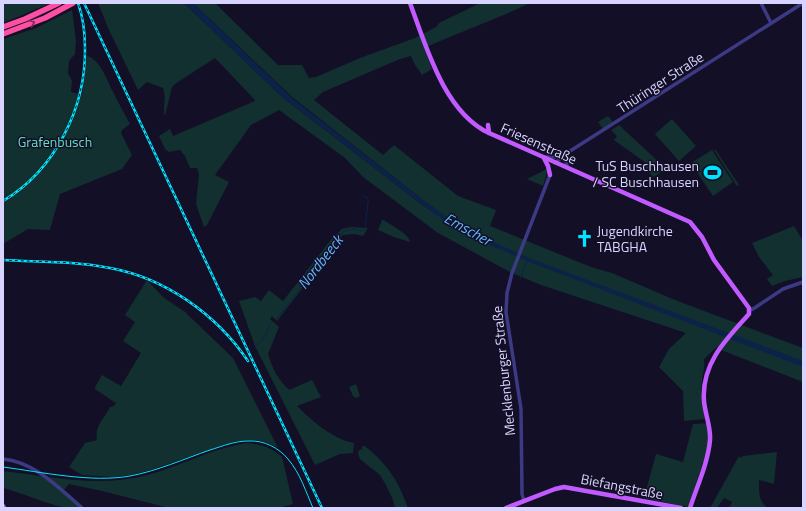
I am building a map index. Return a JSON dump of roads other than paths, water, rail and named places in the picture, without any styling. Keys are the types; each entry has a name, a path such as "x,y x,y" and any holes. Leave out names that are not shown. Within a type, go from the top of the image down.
{"highway":[{"path":"3,34 39,20 73,3"},
{"path":"3,27 58,4"}],"main road":[{"name":"Friesenstraße","path":"410,3 438,75 448,93 473,123 489,133 690,222 700,235 714,260 750,310"},
{"path":"488,125 489,133"},
{"path":"542,157 547,163 550,175"},
{"name":"Mecklenburger Straße","path":"550,175 556,163"},
{"path":"690,508 709,450 710,435 704,404 705,380 710,364 717,351 749,314 750,310"},
{"name":"Biefangstraße","path":"524,501 560,487 681,508"},
{"path":"506,508 524,501"}],"street":[{"path":"761,3 771,23"},
{"name":"Thüringer Straße","path":"556,163 567,153 803,4"},
{"path":"542,157 554,157 567,153 566,163 568,168"},
{"name":"Mecklenburger Straße","path":"524,501 522,494 522,409 506,312 508,288 515,265 550,175"},
{"path":"750,310 783,289 803,282"},
{"path":"3,459 20,462 34,469 82,508"}],"water":[{"path":"184,3 193,3 292,98 423,200 446,217 463,227 529,258 803,361 803,367 527,261 487,244 445,221 281,96"}],"waterway":[{"name":"Nordbeeck","path":"277,319 343,232 352,229 362,231 365,229 368,198 363,196"},
{"path":"520,279 527,261"},
{"name":"Nordbeeck","path":"255,347 264,338 270,324"}],"tram line":[{"path":"3,467 83,478 115,478 150,471 229,444 243,441 254,441 265,443 276,448 288,459 299,476 313,508"}],"railway":[{"path":"3,201 21,188 38,172 52,155 64,135 73,115 80,93 84,71 85,37 78,3"},
{"path":"84,3 322,508"},
{"path":"3,260 70,263 97,266 130,273 150,280 169,289 205,314 221,328 248,361"}],"place":[{"name":"TuS Buschhausen / SC Buschhausen","path":"712,173"},
{"name":"Jugendkirche TABGHA","path":"584,238"}],"park label":[{"name":"Grafenbusch","path":"55,141"}],"water label":[{"name":"Emscher","path":"468,229"}]}
